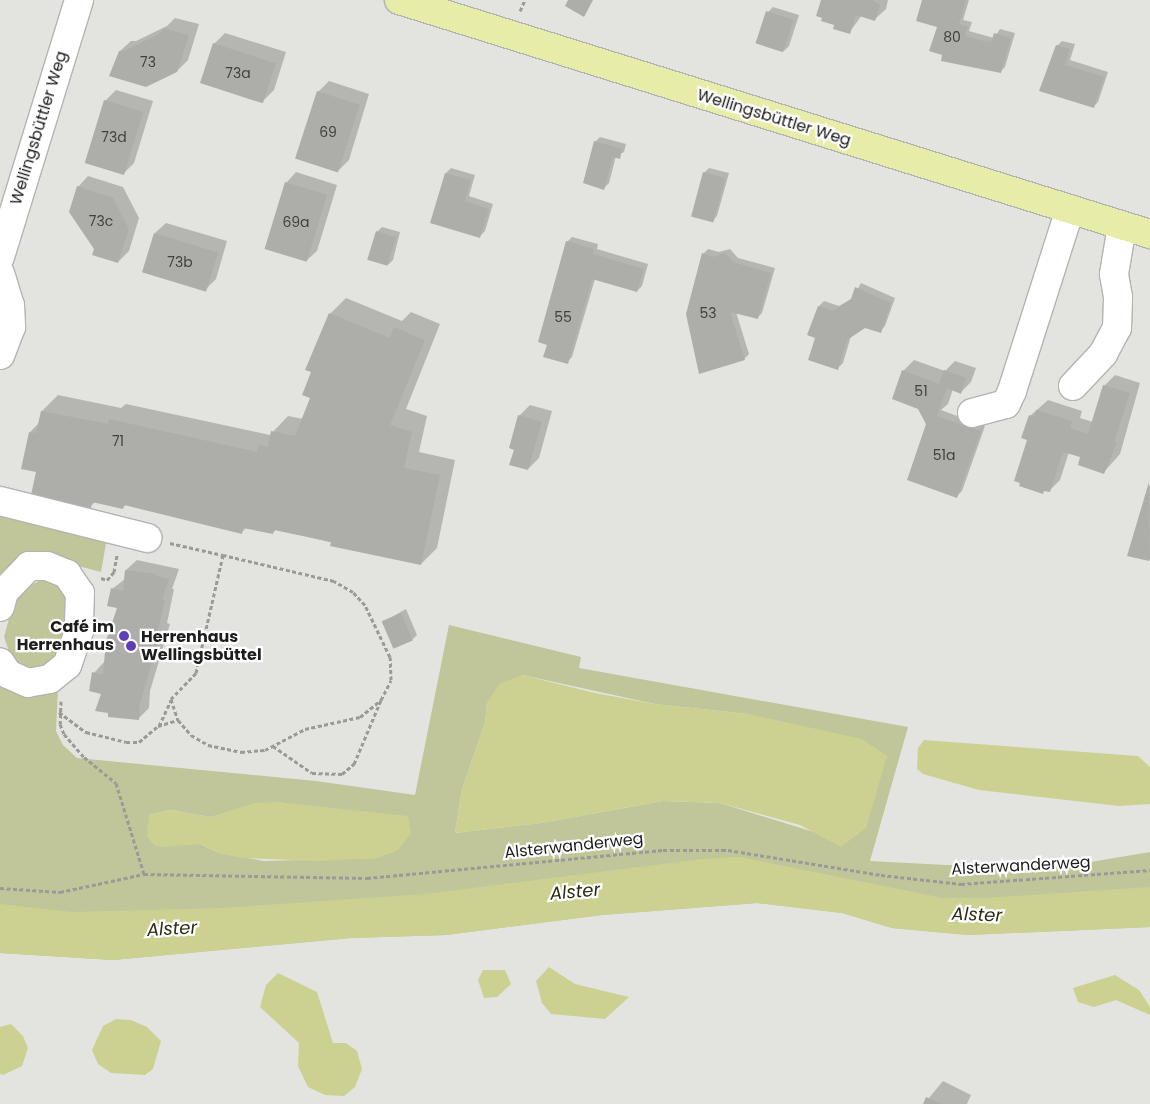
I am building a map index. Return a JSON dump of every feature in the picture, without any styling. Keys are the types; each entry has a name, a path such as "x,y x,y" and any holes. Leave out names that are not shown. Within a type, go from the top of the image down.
{"main road":[{"name":"Wellingsbüttler Weg","path":"399,0 1150,234"}],"street":[{"name":"Wellingsbüttler Weg","path":"0,257 79,0"},
{"path":"972,412 1006,404 1012,392 1070,209"},
{"path":"1073,386 1103,354 1117,328 1118,298 1114,274 1122,226"},
{"path":"0,274 10,305 12,327 1,350"},
{"path":"0,501 135,535"},
{"path":"0,607 4,592 29,566 47,566 67,574 80,593 80,631 67,665 50,679 28,683 8,674 0,662"}],"path":[{"path":"73,583 86,575 107,580 114,572 135,535"},
{"path":"176,545 334,581 353,592 365,605 390,657 391,680 354,764 342,774 312,773 272,746"},
{"path":"59,712 86,732 126,742 145,739 158,726 172,699 196,673 223,555"},
{"path":"67,665 59,712 62,729 73,745 116,783 144,874"},
{"path":"172,699 178,720 191,735 208,745 241,752 272,746 305,729 360,717 381,700"},
{"path":"158,726 178,720"},
{"name":"Alsterwanderweg","path":"0,888 60,892 144,874 366,878 436,874 585,856 719,850 798,859 882,876 961,884 1150,870"}],"shaded area":[{"path":"0,510 108,532 101,572 63,562 0,586"},
{"path":"41,580 59,585 66,594 69,613 60,651 49,663 31,670 11,657 4,637 14,600 25,588"},
{"path":"449,625 581,657 579,668 908,727 870,861 1043,870 1150,852 1150,927 968,935 892,928 842,913 757,903 602,915 446,935 351,938 113,960 0,953 0,672 58,689 56,731 63,745 77,758 316,781 415,795","holes":["522,675 655,704 748,714 887,756 878,778 820,834 720,803 663,801 541,823 455,833 462,789 485,723 487,703","277,802 306,807 378,858 264,861 219,853 200,844 154,845 149,815 170,810 210,817"]}],"water":[{"path":"522,675 595,693 655,704 748,714 862,739 887,756 866,828 841,847 800,825 720,803 663,801 541,823 455,833 462,789 485,723 487,703 499,684"},
{"path":"924,740 1138,756 1150,767 1150,804 1119,806 979,790 923,774 917,769 918,748"},
{"path":"277,802 408,816 411,833 398,850 378,858 315,861 243,858 219,853 200,844 163,847 154,845 147,836 149,815 170,810 210,817 255,803"},
{"name":"Alster","path":"740,857 943,898 985,898 1150,887 1150,927 968,935 892,928 842,913 757,903 602,915 446,935 351,938 113,960 0,953 0,904 72,912 222,908 424,894 703,859"},
{"path":"549,967 575,984 629,997 605,1019 551,1014 542,1003 536,981"},
{"path":"483,970 505,970 511,984 497,997 484,998 478,980"},
{"path":"278,973 317,992 333,1043 346,1043 357,1051 362,1069 355,1087 344,1096 325,1095 308,1087 298,1066 299,1043 260,1007 266,985"},
{"path":"1115,975 1139,990 1150,1007 1150,1015 1116,1000 1094,1007 1078,1002 1073,988"},
{"path":"116,1019 131,1020 147,1027 161,1041 153,1069 145,1075 111,1073 98,1064 92,1050 103,1026"},
{"path":"11,1024 23,1036 28,1048 22,1066 3,1075 0,1074 0,1027"}],"building":[{"path":"568,0 593,0 584,17 565,6"},
{"path":"821,0 873,0 880,5 875,21 856,15 850,34 833,29 834,25 821,21 822,18 816,16"},
{"path":"922,0 966,0 959,24 968,27 965,36 991,43 994,33 1011,38 1001,73 941,61 942,55 929,51 937,27 916,21"},
{"path":"766,11 794,20 783,52 755,43"},
{"path":"163,28 189,35 177,72 146,87 109,76 119,51 124,51 161,33"},
{"path":"213,43 276,63 263,103 200,83"},
{"path":"1056,45 1070,49 1065,65 1104,77 1094,108 1039,91"},
{"path":"317,91 360,105 338,172 295,159"},
{"path":"104,100 143,112 124,175 85,163"},
{"path":"594,141 622,149 620,159 613,157 604,190 583,183"},
{"path":"703,172 725,178 713,222 691,216"},
{"path":"445,173 471,180 465,201 489,209 480,238 430,223"},
{"path":"285,182 327,195 307,262 265,249"},
{"path":"77,186 113,198 129,229 118,263 92,255 94,249 69,212"},
{"path":"376,231 396,237 387,266 367,260"},
{"path":"154,233 218,253 206,292 142,272"},
{"path":"566,241 594,249 593,254 644,269 637,292 592,279 568,364 543,357 547,345 538,342"},
{"path":"702,253 713,257 725,253 733,262 771,273 758,319 730,312 745,360 699,374 686,314"},
{"path":"855,287 891,303 881,333 865,328 847,340 838,370 808,360 815,338 807,335 818,306 833,311 851,299"},
{"path":"329,313 390,338 394,327 425,340 390,425 412,432 404,468 440,475 421,565 330,546 331,542 274,530 273,534 243,528 242,534 124,505 123,509 92,502 91,508 31,495 36,472 21,469 29,432 36,433 41,411 108,424 109,419 257,452 259,445 268,447 271,431 295,436 310,398 302,395 311,372 305,370"},
{"path":"902,370 939,384 944,370 966,378 961,394 947,388 937,416 981,431 957,498 907,480 926,424 918,409 892,399"},
{"path":"1103,385 1130,393 1114,442 1117,443 1104,474 1078,465 1080,457 1063,452 1050,492 1044,491 1043,494 1019,486 1020,483 1014,481 1027,440 1021,438 1029,415 1034,417 1036,410 1072,421 1070,428 1088,434"},
{"path":"518,415 542,422 528,470 509,465 514,450 509,448"},
{"path":"1149,482 1150,558 1149,561 1127,556"},
{"name":"Herrenhaus Wellingsbüttel","path":"125,570 156,574 156,576 169,579 162,599 165,600 157,634 160,635 140,703 139,720 108,717 108,713 95,711 101,694 89,691 92,672 103,675 106,641 117,608 107,606 111,588 123,591"},
{"path":"401,613 413,641 393,649 382,621"},
{"path":"926,1097 942,1104 923,1104"}],"place":[{"name":"Café im Herrenhaus","path":"124,636"},
{"name":"Herrenhaus Wellingsbüttel","path":"131,646"}]}
